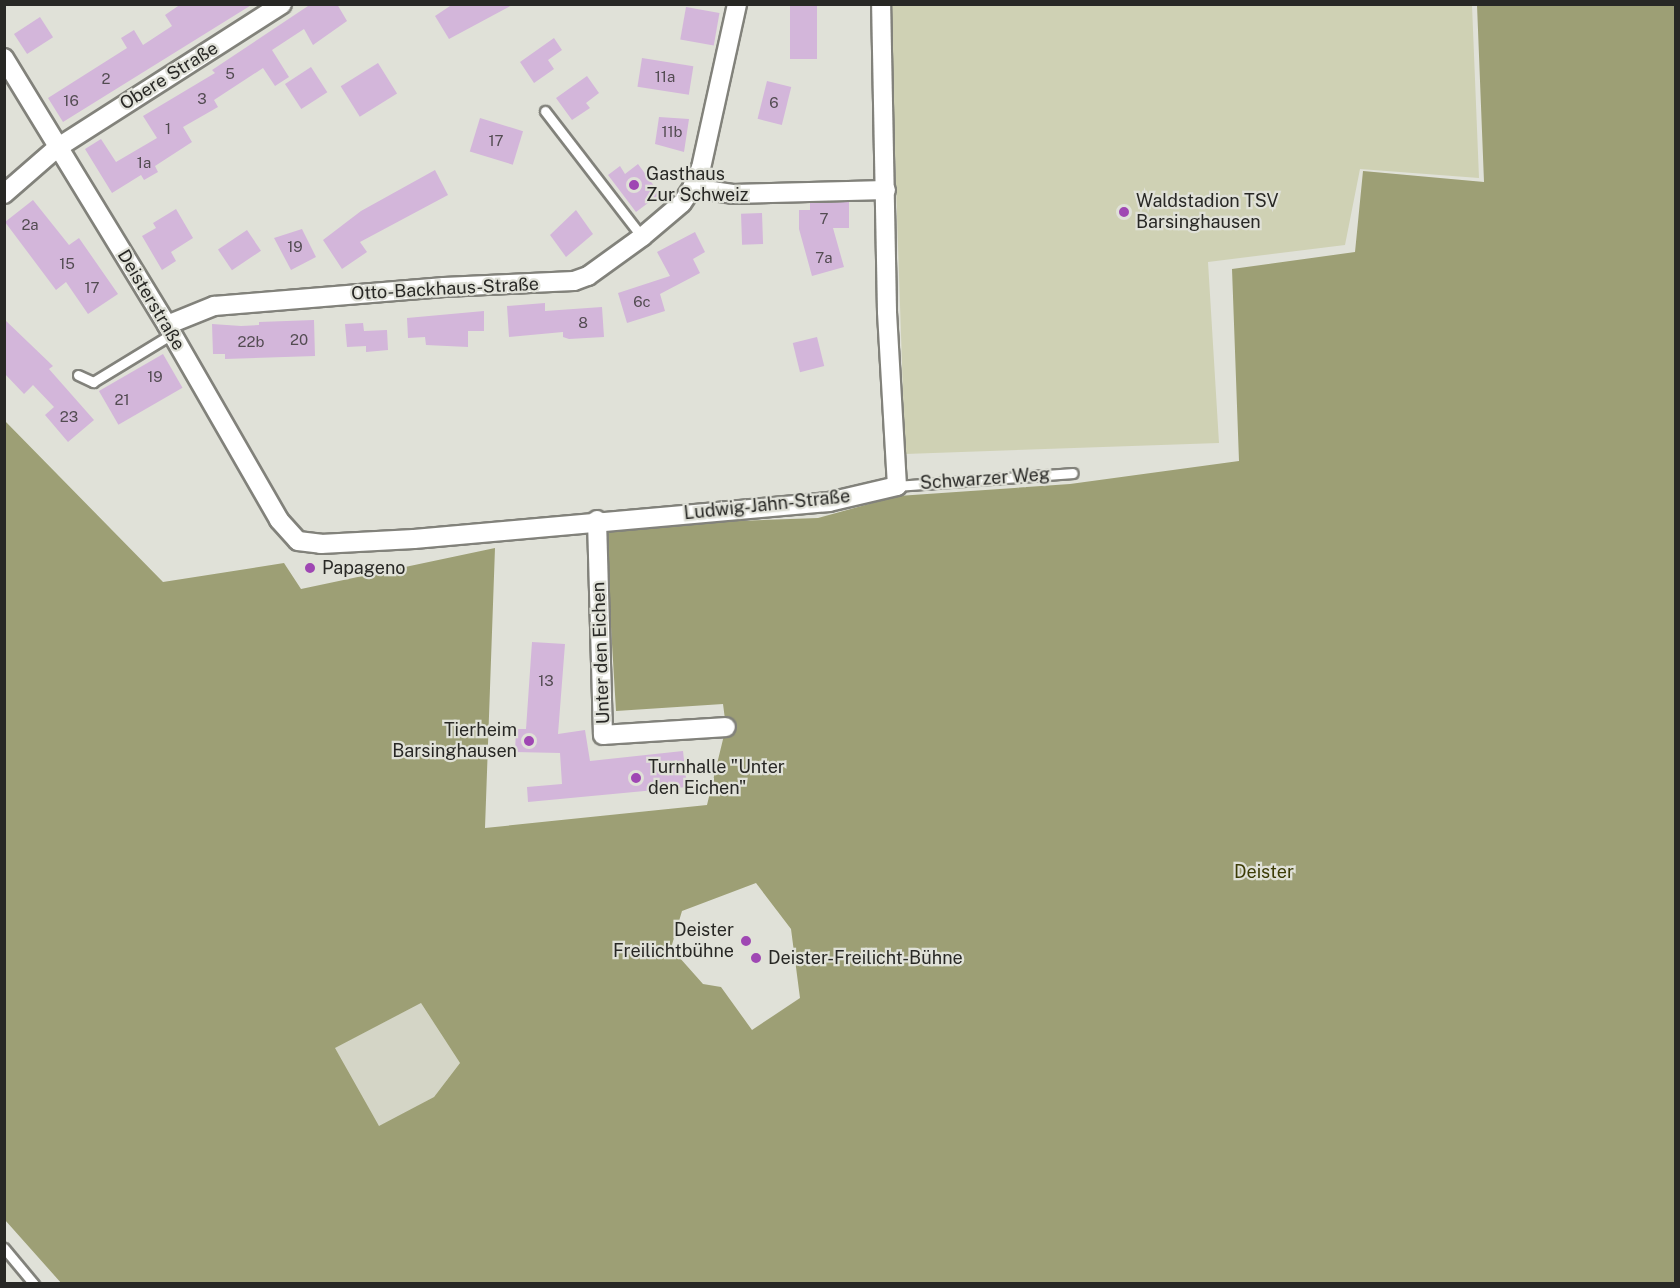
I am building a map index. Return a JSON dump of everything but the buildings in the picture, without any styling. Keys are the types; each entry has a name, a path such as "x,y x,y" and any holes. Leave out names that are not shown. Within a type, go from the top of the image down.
{"street":[{"name":"Obere Straße","path":"4,194 57,148 282,4"},
{"name":"Otto-Backhaus-Straße","path":"170,330 214,306 444,287 574,282 642,237 682,203 693,188 701,168 736,4"},
{"path":"881,4 887,311 897,486"},
{"name":"Deisterstraße","path":"4,58 170,330 279,520 298,541"},
{"path":"693,188 733,194 886,190"},
{"name":"Ludwig-Jahn-Straße","path":"298,541 321,544 414,539 597,520 829,502 897,486"},
{"name":"Unter den Eichen","path":"597,520 603,735 726,728"}],"lane":[{"path":"545,111 642,237"},
{"path":"78,375 93,382 170,330"},
{"name":"Schwarzer Weg","path":"897,486 1073,473"},
{"path":"4,1248 34,1284"}],"shaded area":[{"path":"421,1003 460,1063 434,1097 379,1127 334,1048"}],"green space":[{"name":"Waldstadion TSV Barsinghausen","path":"890,5 1472,5 1479,178 1360,169 1345,245 1208,262 1219,443 905,454"},
{"name":"Deister","path":"1477,5 1675,5 1675,1283 62,1284 5,1220 5,421 163,582 284,563 301,589 495,548 485,828 707,805 726,727 723,704 616,711 605,526 818,518 898,496 1070,484 1239,461 1232,269 1355,252 1363,171 1484,182","holes":["756,883 791,929 800,998 752,1030 721,987 703,984 671,948 682,911","421,1003 460,1063 434,1097 379,1126 335,1048"]}],"place":[{"name":"Gasthaus Zur Schweiz","path":"634,185"},
{"name":"Waldstadion TSV Barsinghausen","path":"1124,212"},
{"name":"Papageno","path":"310,568"},
{"name":"Tierheim Barsinghausen","path":"529,741"},
{"name":"Turnhalle \"Unter den Eichen\"","path":"636,778"},
{"name":"Deister Freilichtbühne","path":"746,941"},
{"name":"Deister-Freilicht-Bühne","path":"756,958"}]}
